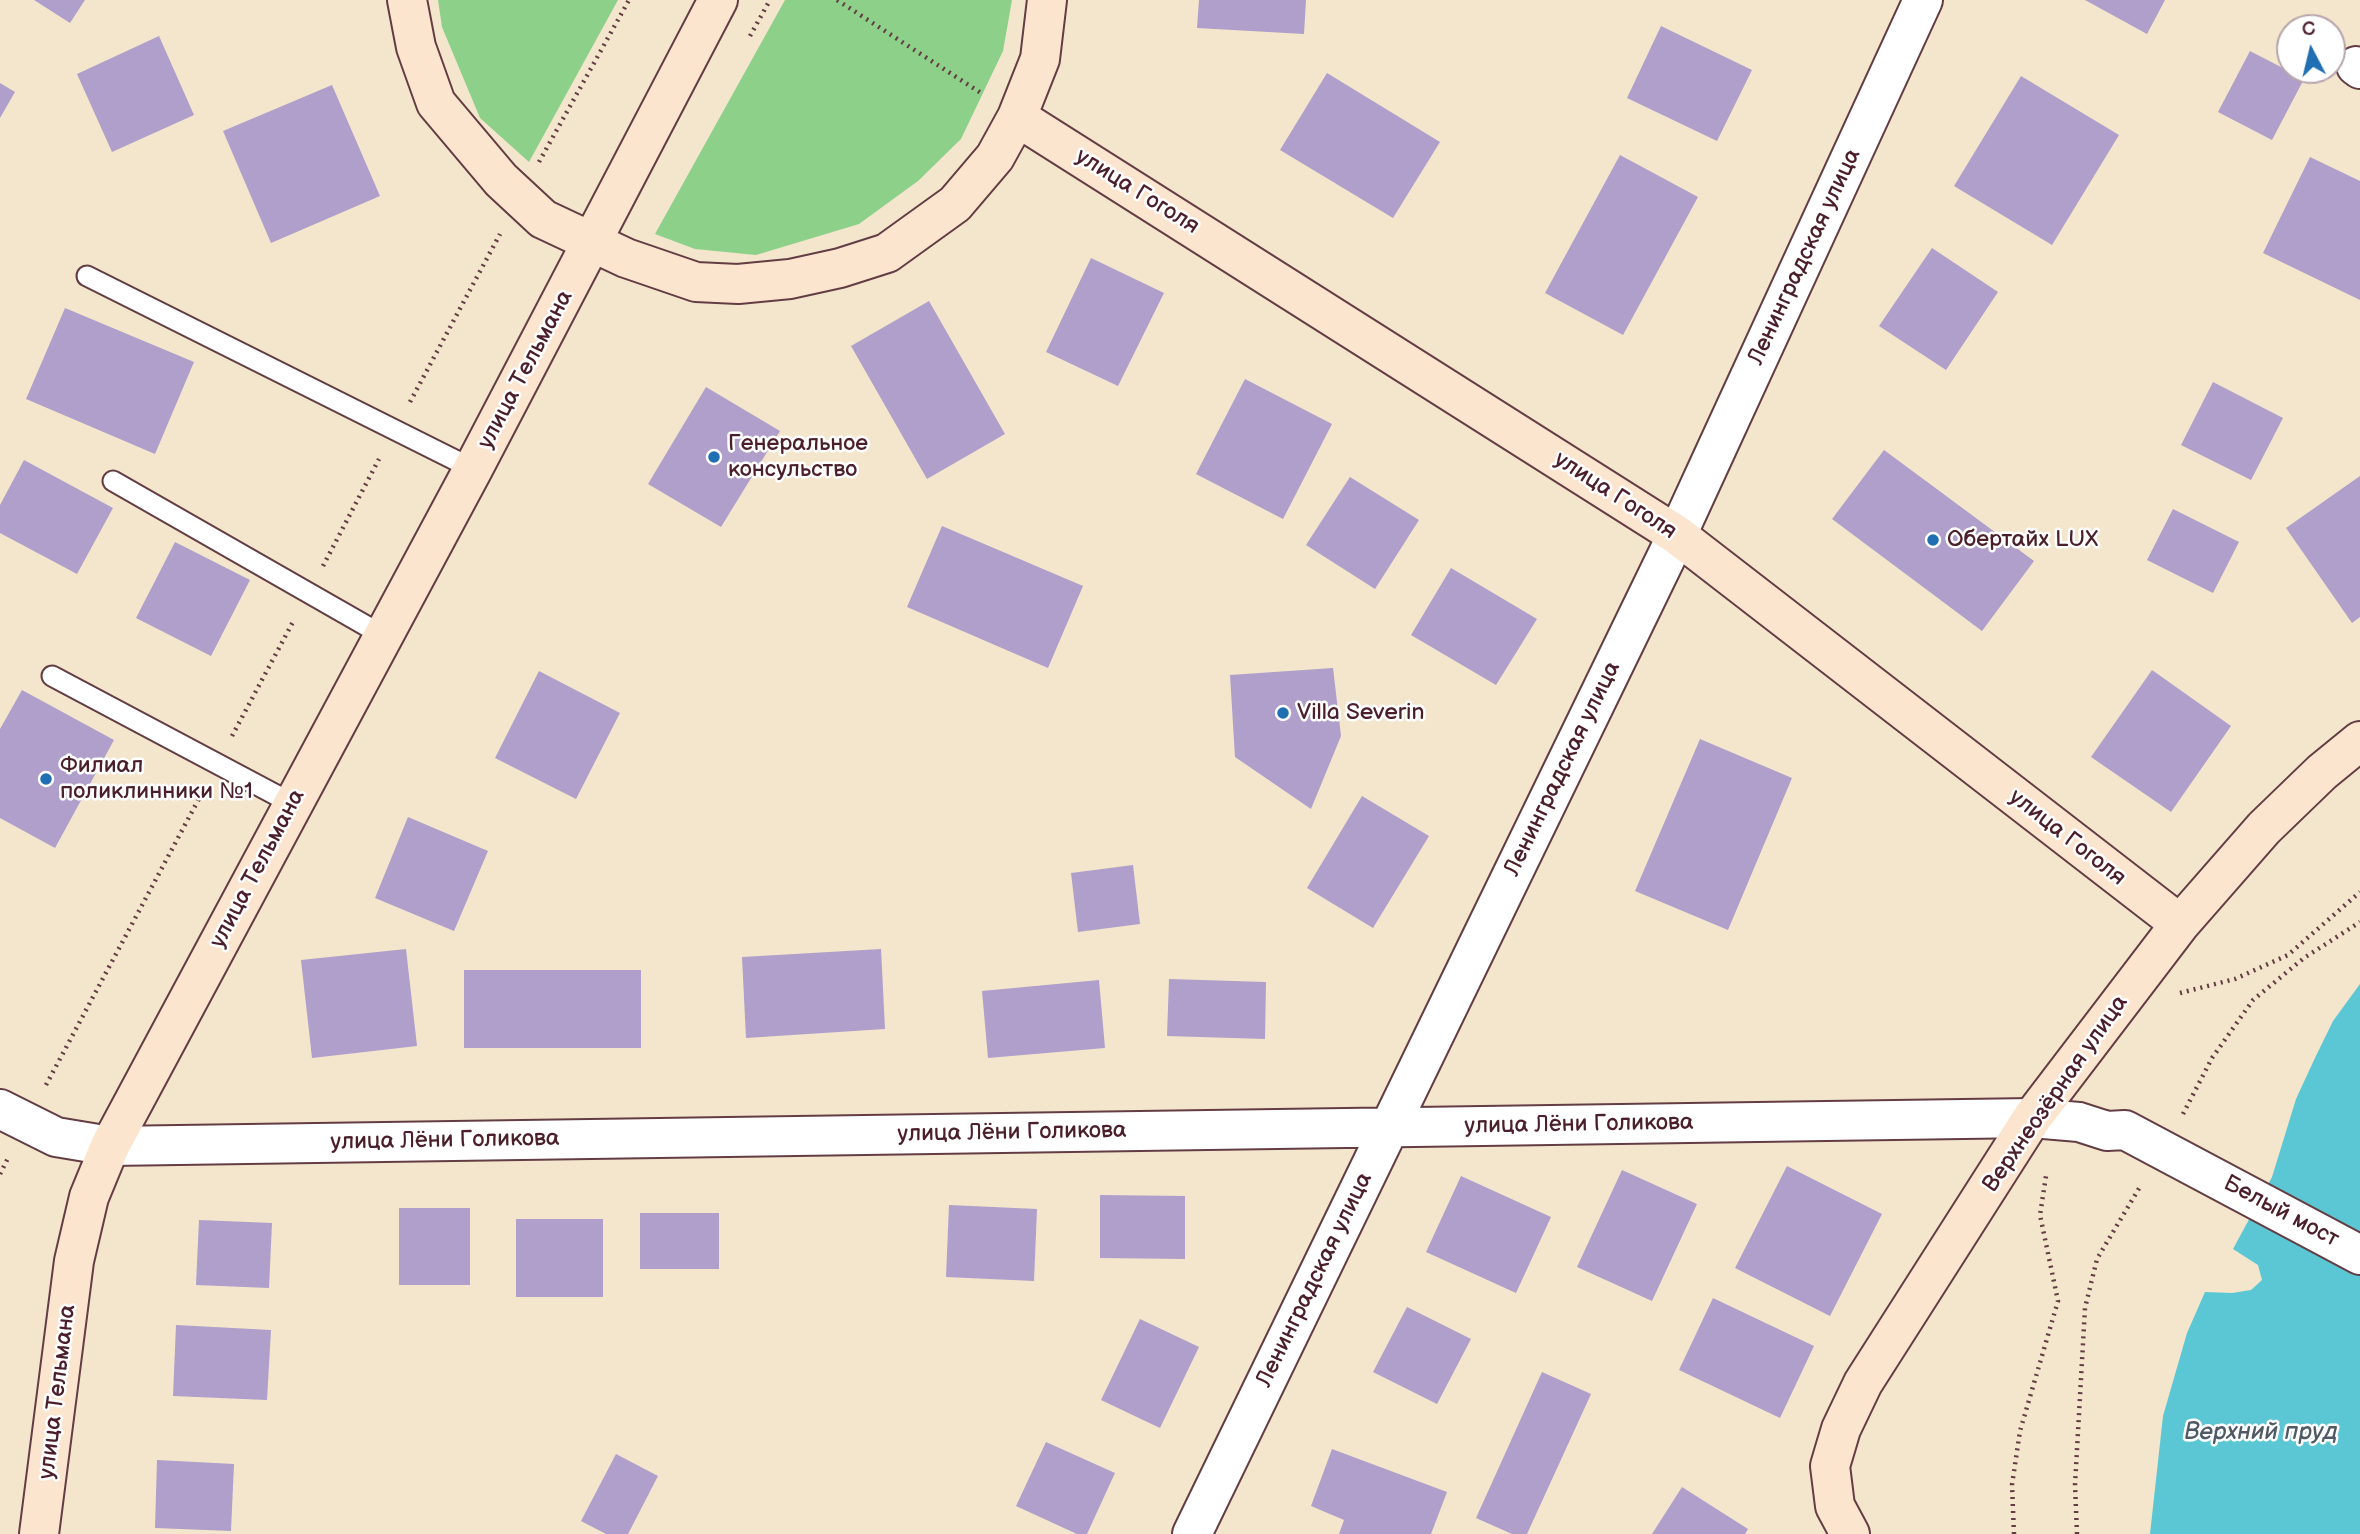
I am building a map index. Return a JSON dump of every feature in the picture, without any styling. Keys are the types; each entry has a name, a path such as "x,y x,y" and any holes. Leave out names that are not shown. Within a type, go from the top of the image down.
{"street":[{"path":"407,0 416,47 436,103 502,180 543,219 592,243 696,282 738,284 790,279 840,268 887,253 955,204 995,157 1017,117 1040,59 1048,0"},
{"name":"улица Тельмана","path":"39,1534 74,1262 89,1198 110,1146 473,469 718,0"},
{"name":"Ленинградская улица","path":"1192,1534 1677,535 1923,0"},
{"name":"улица Гоголя","path":"1017,117 1677,535 2180,924"},
{"name":"Верхнеозёрная улица","path":"1850,1534 1835,1506 1830,1466 1840,1429 1863,1383 2032,1118 2180,924 2264,828 2322,772 2360,741"},
{"name":"улица Лёни Голикова","path":"0,1109 57,1137 110,1146 2032,1118 2079,1122 2107,1131 2124,1130 2164,1151"},
{"name":"Белый мост","path":"2164,1151 2360,1255"}],"lane":[{"path":"87,276 473,469"},
{"path":"113,481 384,636"},
{"path":"52,676 293,804"}],"path":[{"path":"744,47 771,0"},
{"path":"837,0 1017,117"},
{"path":"2077,1534 2075,1485 2085,1308 2098,1259 2112,1230 2164,1151 2212,1058 2253,1000 2304,958 2360,922"}],"green space":[{"path":"438,0 618,0 529,162 480,118 442,27"},
{"path":"785,0 1012,0 1003,51 961,139 918,181 859,224 756,255 695,249 655,234"}],"water":[{"name":"Верхний пруд","path":"2360,984 2360,1534 2150,1534 2163,1416 2187,1333 2205,1292 2232,1293 2251,1290 2262,1280 2258,1265 2233,1249 2272,1177 2296,1099 2314,1060 2333,1021"}],"building":[{"path":"34,0 85,0 70,23"},
{"path":"1199,0 1306,0 1304,34 1197,28"},
{"path":"2085,0 2165,0 2147,34"},
{"path":"1661,26 1752,70 1717,141 1627,98"},
{"path":"159,36 194,115 112,152 77,74"},
{"path":"2250,51 2276,64 2276,84 2301,84 2272,140 2218,112"},
{"path":"1327,73 1440,142 1393,218 1280,150"},
{"path":"2021,76 2119,135 2052,245 1954,186"},
{"path":"0,83 15,92 0,118"},
{"path":"332,85 380,196 271,243 223,131"},
{"path":"1620,155 1698,197 1623,335 1545,293"},
{"path":"2310,157 2360,181 2360,300 2263,253"},
{"path":"1932,248 1998,292 1946,370 1879,326"},
{"path":"1091,258 1164,293 1118,386 1046,352"},
{"path":"929,301 1005,434 927,479 851,346"},
{"path":"65,308 194,362 155,454 26,399"},
{"path":"1245,379 1332,424 1283,519 1196,474"},
{"path":"2213,382 2283,418 2251,480 2181,445"},
{"name":"Генеральное консульство","path":"706,387 780,431 721,527 648,484"},
{"name":"Обертайх LUX","path":"1884,450 2034,561 1982,631 1832,519"},
{"path":"24,460 113,508 77,574 0,533 0,505"},
{"path":"2360,476 2360,617 2352,623 2286,528"},
{"path":"1350,477 1419,520 1375,589 1306,545"},
{"path":"2173,509 2239,542 2213,593 2147,560"},
{"path":"942,526 1083,586 1048,668 907,607"},
{"path":"175,542 250,580 211,656 136,618"},
{"path":"1451,568 1537,619 1496,685 1411,635"},
{"path":"1333,668 1341,736 1311,809 1235,757 1230,675"},
{"path":"2152,670 2231,726 2171,812 2091,757"},
{"path":"539,671 620,713 576,799 495,758"},
{"name":"Филиал поликлинники №1","path":"22,690 114,740 55,848 0,818 0,729"},
{"path":"1700,739 1792,778 1728,930 1635,891"},
{"path":"1362,796 1429,836 1373,928 1307,888"},
{"path":"408,817 488,851 454,931 375,898"},
{"path":"1133,865 1140,924 1078,932 1071,873"},
{"path":"406,949 417,1046 312,1058 301,960"},
{"path":"881,949 885,1029 746,1038 742,957"},
{"path":"464,970 641,970 641,1048 464,1048"},
{"path":"1169,979 1266,982 1265,1039 1167,1036"},
{"path":"1099,980 1105,1048 988,1058 982,991"},
{"path":"1787,1166 1882,1214 1830,1316 1735,1268"},
{"path":"1622,1170 1697,1204 1652,1301 1577,1267"},
{"path":"1461,1176 1551,1217 1516,1293 1426,1252"},
{"path":"1100,1195 1185,1196 1185,1259 1100,1258"},
{"path":"949,1205 1037,1209 1034,1281 946,1277"},
{"path":"399,1208 470,1208 470,1285 399,1285"},
{"path":"640,1213 719,1213 719,1269 640,1269"},
{"path":"516,1219 603,1219 603,1297 516,1297"},
{"path":"199,1220 272,1223 269,1288 196,1285"},
{"path":"1713,1298 1814,1346 1780,1418 1679,1370"},
{"path":"1407,1307 1471,1339 1437,1404 1373,1372"},
{"path":"1140,1319 1199,1347 1160,1428 1101,1400"},
{"path":"176,1325 271,1330 267,1400 173,1396"},
{"path":"1542,1372 1591,1394 1527,1534 1512,1534 1476,1518"},
{"path":"1046,1442 1115,1473 1087,1534 1077,1534 1016,1506"},
{"path":"1332,1449 1447,1492 1431,1534 1339,1534 1344,1520 1311,1506"},
{"path":"616,1454 658,1476 628,1534 606,1534 581,1521"},
{"path":"157,1460 234,1464 231,1531 155,1528"},
{"path":"1682,1487 1748,1529 1745,1534 1652,1534"}],"place":[{"name":"Генеральное консульство","path":"714,457"},
{"name":"Обертайх LUX","path":"1933,540"},
{"name":"Villa Severin","path":"1283,713"},
{"name":"Филиал поликлинники №1","path":"46,779"}]}
